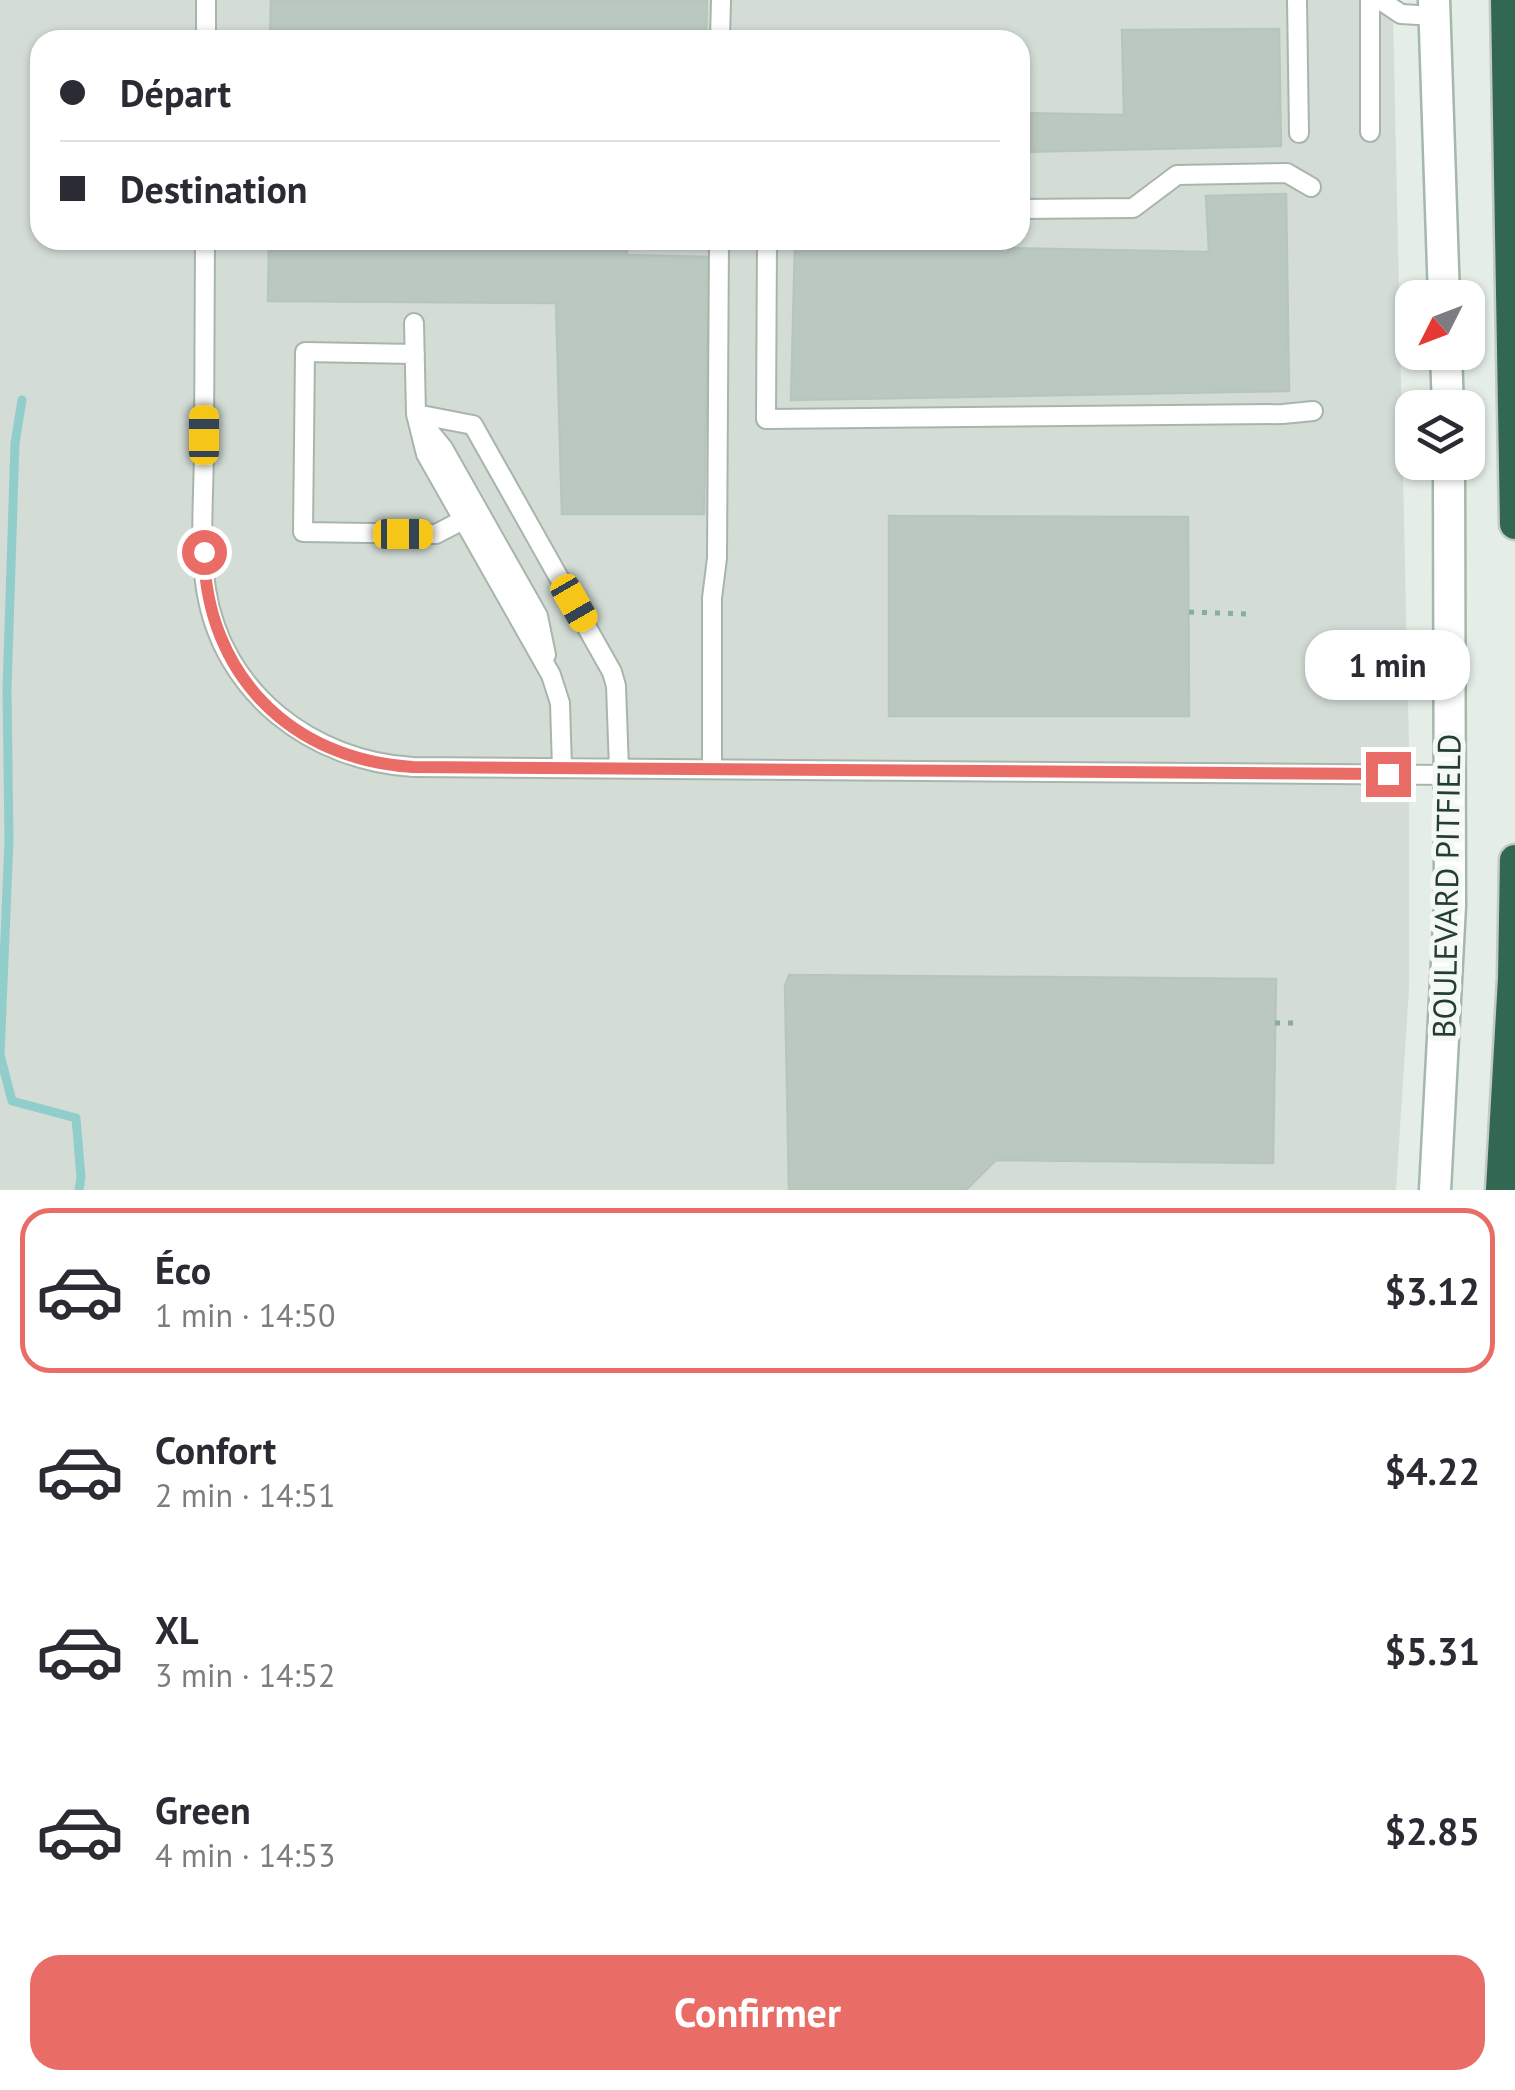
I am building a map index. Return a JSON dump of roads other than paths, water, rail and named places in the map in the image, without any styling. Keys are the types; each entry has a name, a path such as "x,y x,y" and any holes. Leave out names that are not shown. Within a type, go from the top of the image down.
{"highway":[{"path":"1506,0 1515,524"},
{"path":"1500,1190 1513,978 1515,860"}],"main road":[{"path":"1435,8 1443,280"},
{"name":"BOULEVARD PITFIELD","path":"1436,1190 1450,905 1449,480"}],"lane":[{"path":"206,0 206,30"},
{"path":"720,0 720,30"},
{"path":"1297,0 1299,133"},
{"path":"1370,0 1370,132"},
{"path":"1380,0 1400,14 1435,8"},
{"path":"1030,209 1133,208 1177,175 1288,173 1312,187"},
{"path":"205,250 204,573 216,627 241,676 264,704 293,728 324,746 358,760 413,767 1451,775"},
{"path":"712,769 719,250"},
{"path":"767,250 766,419 1313,411"},
{"path":"414,323 416,414 426,454 551,675"},
{"path":"415,354 306,352 303,532 436,534 463,520"},
{"path":"416,414 442,448 538,616 560,704 562,768"},
{"path":"416,414 473,425 612,672 620,768"}],"waterway":[{"path":"22,400 15,443 7,689 9,841 0,1055 12,1101 76,1118 79,1190"}]}
